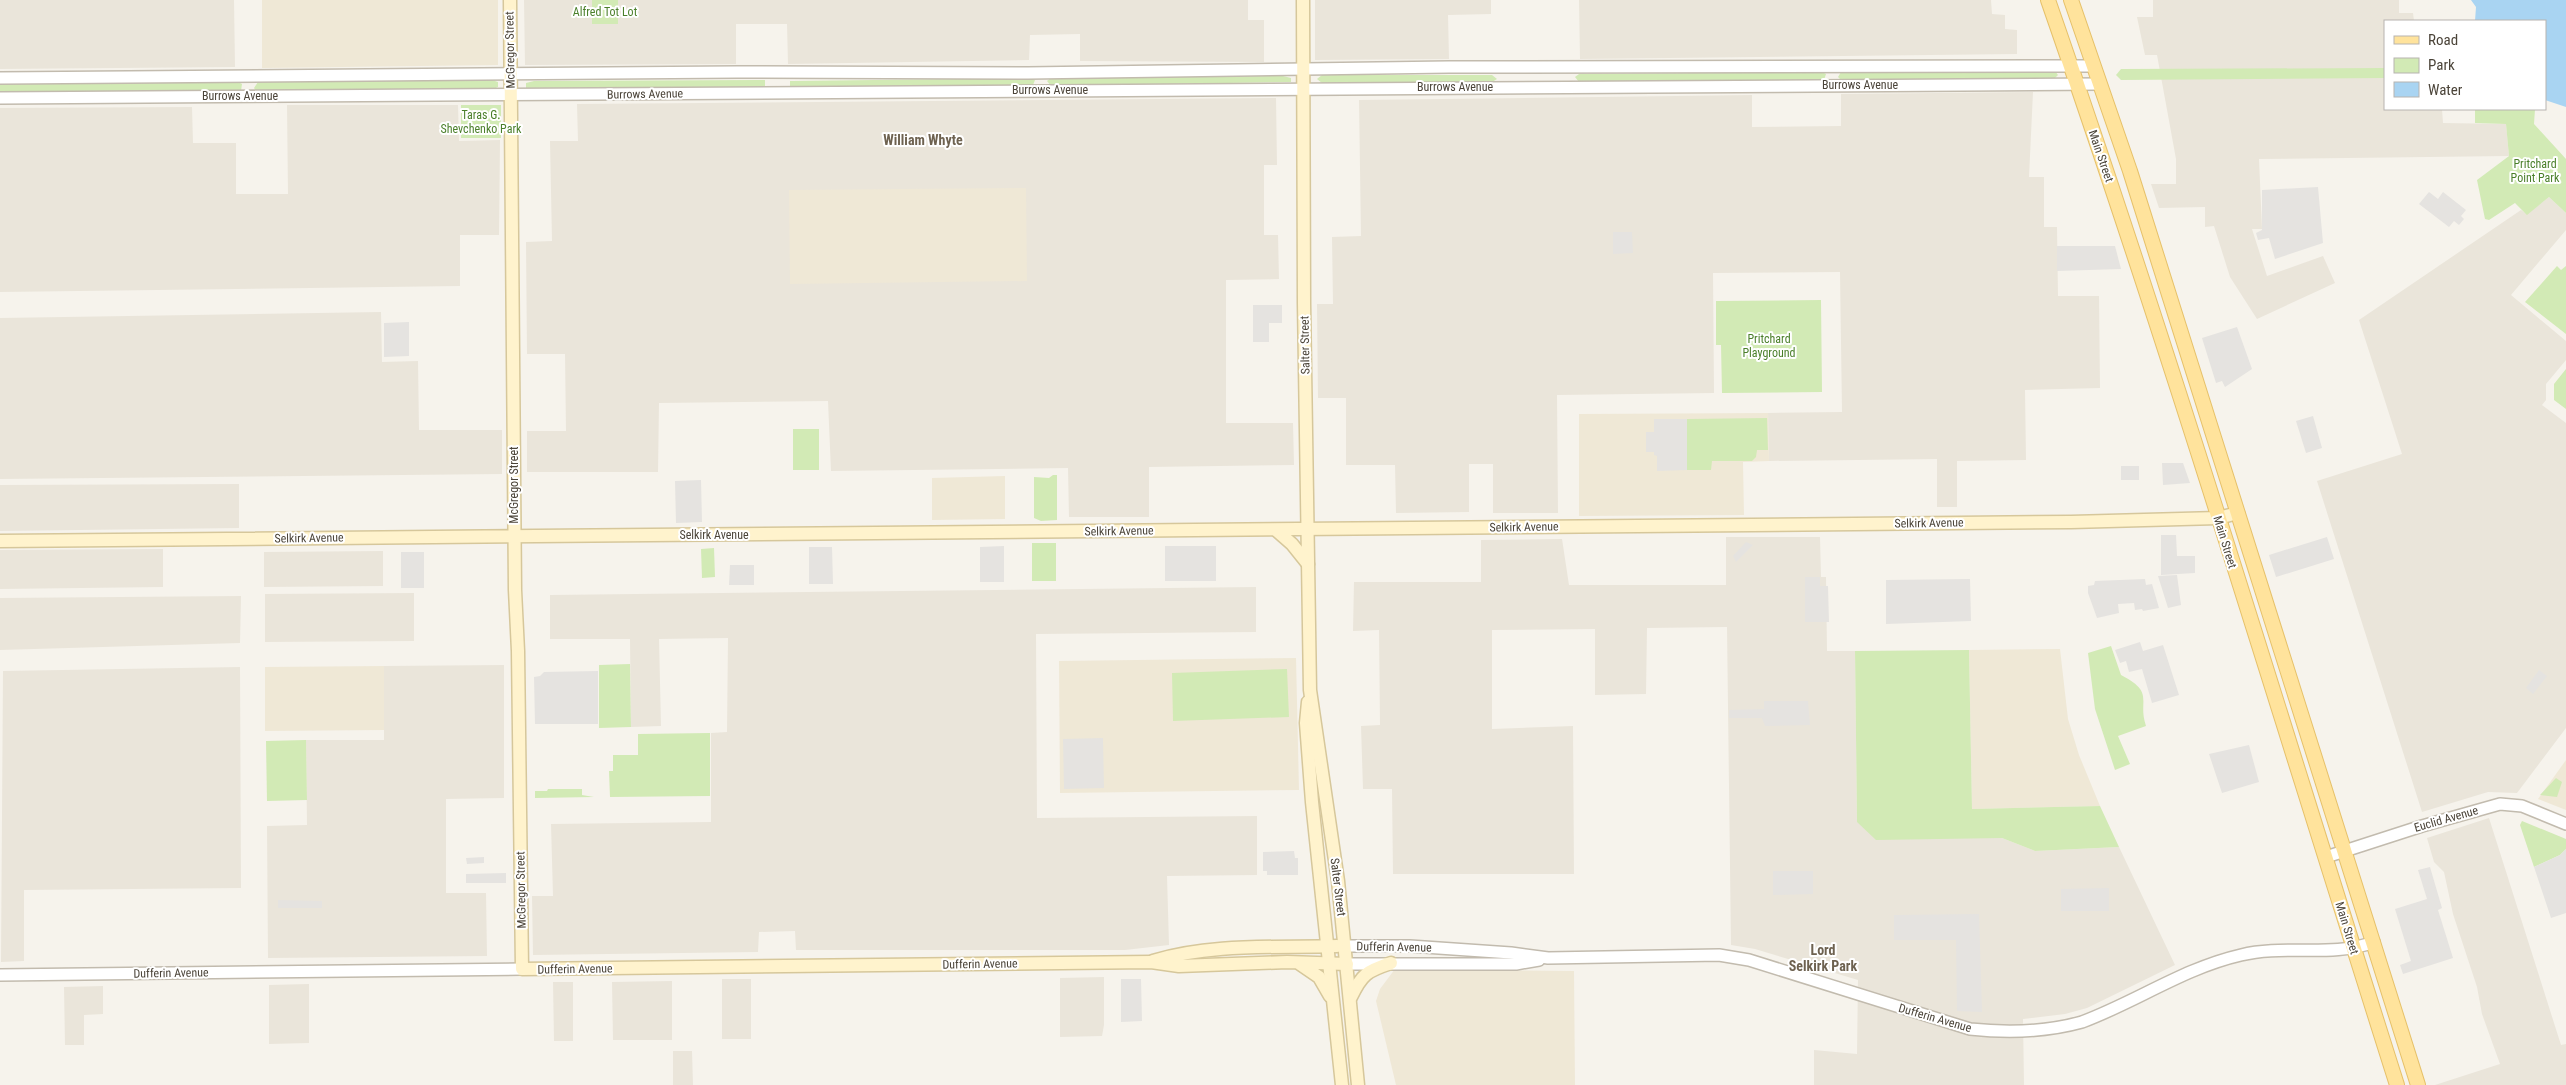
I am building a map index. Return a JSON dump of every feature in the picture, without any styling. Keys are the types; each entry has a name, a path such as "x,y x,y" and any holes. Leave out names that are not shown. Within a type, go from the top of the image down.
{"main road":[{"name":"McGregor Street","path":"510,0 514,536 519,665 522,969"},
{"name":"Salter Street","path":"1303,0 1310,690 1306,732 1342,1085"},
{"name":"Main Street","path":"2048,0 2077,83 2218,518 2398,1085"},
{"name":"Main Street","path":"2071,0 2132,178 2418,1085"},
{"name":"Selkirk Avenue","path":"0,541 1276,530 2218,518 2238,513"},
{"path":"1276,530 1287,538 1308,564"},
{"name":"Salter Street","path":"1310,690 1326,792 1345,946 1358,1085"},
{"name":"Dufferin Avenue","path":"1151,962 1177,954 1244,948 1345,946"},
{"name":"Dufferin Avenue","path":"522,969 1151,962 1179,966 1298,963 1347,964"},
{"path":"1298,963 1319,977 1333,1002"},
{"path":"1351,998 1358,982 1368,971 1391,964"}],"street":[{"name":"Burrows Avenue","path":"0,78 1038,73 1304,69 2093,66"},
{"name":"Burrows Avenue","path":"0,98 2100,84"},
{"name":"Euclid Avenue","path":"2326,857 2422,826 2500,804 2522,806 2566,824"},
{"name":"Dufferin Avenue","path":"1345,946 1420,947 1512,953 1548,958 1719,955 1749,960 1961,1027 1993,1032 2029,1031 2064,1027 2082,1022 2190,971 2242,954 2264,951 2354,950 2374,942"},
{"name":"Dufferin Avenue","path":"1347,964 1516,964 1548,958"},
{"name":"Dufferin Avenue","path":"0,975 522,969"}],"shaded area":[{"path":"0,0 234,0 235,67 0,69"},
{"path":"262,0 498,0 498,65 262,68"},
{"path":"524,0 1248,0 1248,20 1264,20 1264,62 1080,61 1080,34 1030,35 1029,60 788,64 787,24 736,24 736,64 525,65"},
{"path":"1315,0 1491,0 1491,14 1448,15 1449,59 1315,60"},
{"path":"1579,0 1991,0 1992,14 2005,15 2005,29 2017,30 2017,54 1580,59"},
{"path":"2153,0 2399,0 2399,13 2413,13 2414,20 2384,20 2384,110 2442,110 2443,123 2506,124 2509,156 2259,159 2262,229 2252,229 2267,276 2323,256 2335,283 2257,319 2230,277 2214,226 2205,227 2205,207 2159,208 2151,184 2176,184 2176,159 2157,55 2145,55 2137,17 2153,17"},
{"path":"2033,92 2029,177 2044,177 2044,227 2057,227 2058,296 2099,296 2100,388 2025,390 2026,460 1957,461 1957,507 1937,507 1937,459 1769,461 1768,413 1842,412 1840,272 1713,273 1714,393 1557,395 1558,513 1493,513 1493,464 1469,464 1469,512 1396,513 1395,465 1346,465 1346,398 1318,398 1317,304 1333,304 1332,237 1361,236 1359,100 1752,95 1752,127 1841,126 1841,94"},
{"path":"1276,98 1277,165 1264,165 1264,235 1278,235 1279,279 1226,280 1226,423 1293,423 1294,465 1149,467 1149,517 1069,517 1068,468 831,471 828,401 659,403 658,472 527,472 527,431 566,431 565,354 527,354 526,242 552,241 550,141 578,141 577,104"},
{"path":"287,105 458,105 459,141 500,140 499,235 460,235 460,286 0,292 0,108 192,107 193,143 236,143 236,194 288,194"},
{"path":"2318,187 2323,243 2275,259 2269,238 2258,240 2256,233 2262,230 2262,190"},
{"path":"1026,188 1027,281 790,284 789,190"},
{"path":"2429,192 2438,199 2443,192 2466,210 2461,216 2464,219 2459,225 2454,221 2449,227 2419,204"},
{"path":"2549,197 2566,213 2566,230 2511,295 2566,341 2566,360 2546,384 2546,400 2542,405 2566,423 2566,728 2517,793 2488,792 2422,812 2317,481 2402,454 2359,320 2521,210 2527,214"},
{"path":"1613,232 1632,232 1633,253 1613,254"},
{"path":"2057,246 2115,246 2121,269 2057,271"},
{"path":"1253,305 1282,305 1282,323 1269,323 1269,342 1253,342"},
{"path":"381,312 382,362 418,361 419,430 502,430 502,474 0,479 0,318"},
{"path":"409,322 409,356 384,357 384,323"},
{"path":"2237,327 2252,369 2225,387 2222,381 2216,383 2202,338"},
{"path":"1768,413 1769,461 1743,462 1744,515 1579,516 1579,414"},
{"path":"2313,416 2322,448 2306,453 2296,421"},
{"path":"1654,419 1687,419 1687,470 1657,471 1657,456 1654,455 1654,452 1646,452 1646,432 1654,432"},
{"path":"2162,463 2183,463 2190,483 2163,485"},
{"path":"2121,466 2139,466 2139,480 2121,480"},
{"path":"1005,476 1005,519 932,520 932,478"},
{"path":"701,480 702,522 676,523 675,481"},
{"path":"239,484 239,528 0,531 0,485"},
{"path":"2161,535 2176,535 2177,556 2195,556 2195,573 2161,575"},
{"path":"1726,537 1820,537 1821,577 1826,577 1827,651 1855,651 1857,822 2002,838 2035,851 2119,847 2175,965 2087,1008 2065,1014 2023,1019 2024,1085 1814,1085 1814,1050 1857,1054 1858,980 1755,949 1731,945 1727,627 1647,628 1646,694 1595,695 1595,629 1492,630 1492,729 1573,726 1574,874 1393,874 1392,789 1363,789 1361,726 1380,725 1379,630 1353,631 1354,582 1481,582 1481,540 1562,539 1569,585 1726,585"},
{"path":"2327,537 2334,559 2276,577 2269,555"},
{"path":"1746,542 1753,545 1736,562 1733,556"},
{"path":"1004,546 1004,582 980,582 980,547"},
{"path":"1165,546 1216,546 1216,581 1165,581"},
{"path":"809,547 832,547 833,584 809,584"},
{"path":"163,549 163,587 0,589 0,550"},
{"path":"383,551 383,586 264,587 264,552"},
{"path":"401,552 424,552 424,588 401,588"},
{"path":"730,565 754,565 754,585 729,585"},
{"path":"2177,575 2181,605 2168,608 2158,576"},
{"path":"1805,577 1820,577 1820,586 1828,586 1829,622 1805,622"},
{"path":"1970,579 1971,621 1886,624 1886,580"},
{"path":"2145,579 2146,585 2152,584 2159,608 2143,611 2142,609 2135,610 2134,603 2118,604 2119,613 2097,618 2088,593 2088,586 2094,585 2095,581"},
{"path":"1256,587 1256,632 1036,634 1037,818 1257,816 1257,875 1167,876 1169,945 1125,950 796,950 795,931 759,932 758,952 533,955 532,896 553,896 551,824 711,822 711,733 727,732 728,638 659,639 661,726 631,727 630,639 550,639 550,595"},
{"path":"414,593 414,641 265,642 265,594"},
{"path":"241,596 240,643 0,650 0,598"},
{"path":"2140,642 2143,651 2163,645 2179,695 2152,703 2142,669 2129,672 2126,661 2120,663 2115,650"},
{"path":"2060,649 2068,719 2079,755 2100,806 1972,809 1969,650"},
{"path":"1296,658 1299,790 1060,793 1059,661"},
{"path":"504,665 504,798 446,799 446,893 486,893 487,956 268,958 267,826 307,825 306,740 384,740 384,666"},
{"path":"384,666 384,730 265,731 265,667"},
{"path":"240,667 241,888 24,890 24,961 1,962 3,671"},
{"path":"2539,670 2547,676 2533,694 2526,688"},
{"path":"598,671 598,724 535,724 534,677 540,676 544,672"},
{"path":"1764,701 1808,701 1810,725 1765,726 1762,718 1729,718 1729,710 1764,709"},
{"path":"1103,738 1104,788 1064,789 1063,739"},
{"path":"2249,745 2259,782 2222,793 2209,754"},
{"path":"2566,760 2566,810 2538,799"},
{"path":"2489,818 2561,1045 2566,1044 2566,1085 2435,1085 2500,1064 2482,1014 2477,987 2453,914 2444,872 2434,862 2427,838"},
{"path":"2566,849 2566,913 2551,918 2534,867 2560,855"},
{"path":"1294,851 1295,858 1298,858 1298,875 1267,875 1267,871 1263,871 1263,852"},
{"path":"484,857 484,863 467,864 466,858"},
{"path":"2430,867 2442,908 2438,910 2453,958 2403,974 2400,965 2411,961 2395,909 2427,899 2418,870"},
{"path":"1773,871 1813,871 1813,894 1773,895"},
{"path":"506,873 506,883 466,883 466,874"},
{"path":"2109,888 2109,911 2061,911 2061,889"},
{"path":"278,900 322,901 322,908 278,908"},
{"path":"1979,914 1982,1012 1957,1011 1956,940 1894,940 1894,915"},
{"path":"1395,969 1574,971 1575,1085 1396,1085 1376,1001 1380,989"},
{"path":"1104,977 1104,1025 1102,1036 1060,1037 1060,978"},
{"path":"722,979 751,979 751,1039 722,1039"},
{"path":"1121,979 1141,979 1142,1021 1121,1022"},
{"path":"672,981 672,1040 613,1040 612,982"},
{"path":"553,982 573,982 573,1041 554,1041"},
{"path":"309,984 309,1043 269,1044 269,985"},
{"path":"103,986 103,1014 84,1015 84,1045 65,1045 64,987"},
{"path":"673,1051 692,1051 693,1085 673,1085"}],"green space":[{"name":"Alfred Tot Lot","path":"592,0 618,0 618,24 592,24"},
{"path":"2384,68 2384,78 2121,80 2116,75 2121,69"},
{"path":"2055,71 2058,75 2054,79 1841,80 1838,77 1841,72"},
{"path":"1822,72 1826,74 1824,80 1579,82 1575,77 1579,74"},
{"path":"1322,75 1492,75 1497,79 1492,82 1322,83 1317,79"},
{"path":"1283,76 1291,78 1291,82 1051,86 1047,81 1051,78"},
{"path":"1030,78 1035,80 1033,85 790,87 790,81"},
{"path":"492,80 498,82 498,87 491,90 256,91 254,88 258,82"},
{"path":"765,80 765,87 526,88 526,83 534,81"},
{"path":"238,82 242,84 241,91 0,93 0,83"},
{"name":"Taras G. Shevchenko Park","path":"461,105 501,105 501,138 461,138"},
{"name":"Pritchard Point Park","path":"2475,110 2535,110 2534,124 2566,159 2566,213 2549,197 2527,215 2515,203 2489,220 2485,219 2477,180 2509,156 2506,124 2475,123"},
{"path":"2557,266 2561,270 2566,266 2566,334 2525,302"},
{"name":"Pritchard Playground","path":"1821,300 1822,392 1722,393 1721,345 1716,345 1716,301"},
{"path":"2566,369 2566,409 2554,400 2554,384"},
{"path":"1767,418 1768,450 1757,450 1756,457 1752,461 1712,461 1711,470 1687,470 1687,419"},
{"path":"793,429 819,429 819,470 793,470"},
{"path":"1057,475 1057,520 1041,521 1034,518 1034,477 1049,478"},
{"path":"1032,543 1056,543 1056,581 1032,581"},
{"path":"714,548 715,577 702,578 701,549"},
{"path":"2111,646 2121,675 2132,681 2142,692 2146,726 2118,736 2130,764 2115,770 2095,709 2088,653"},
{"path":"1969,650 1972,809 2100,806 2119,847 2035,851 2002,838 1876,840 1857,822 1855,651"},
{"path":"630,664 631,727 599,728 599,665"},
{"path":"1287,669 1289,717 1173,721 1172,673"},
{"path":"710,733 710,796 610,797 609,771 613,771 613,755 638,755 638,734"},
{"path":"306,740 307,800 267,801 266,741"},
{"path":"2556,778 2562,782 2557,797 2540,795"},
{"path":"548,789 582,789 582,795 594,797 535,798 535,791 547,791"},
{"path":"2522,821 2566,839 2566,849 2560,855 2534,867 2520,825"}],"water":[{"path":"2471,0 2566,0 2566,107 2546,100 2546,20 2475,20 2476,7"}],"district":[{"name":"William Whyte","path":"923,140"},
{"name":"Lord Selkirk Park","path":"1823,958"}]}
